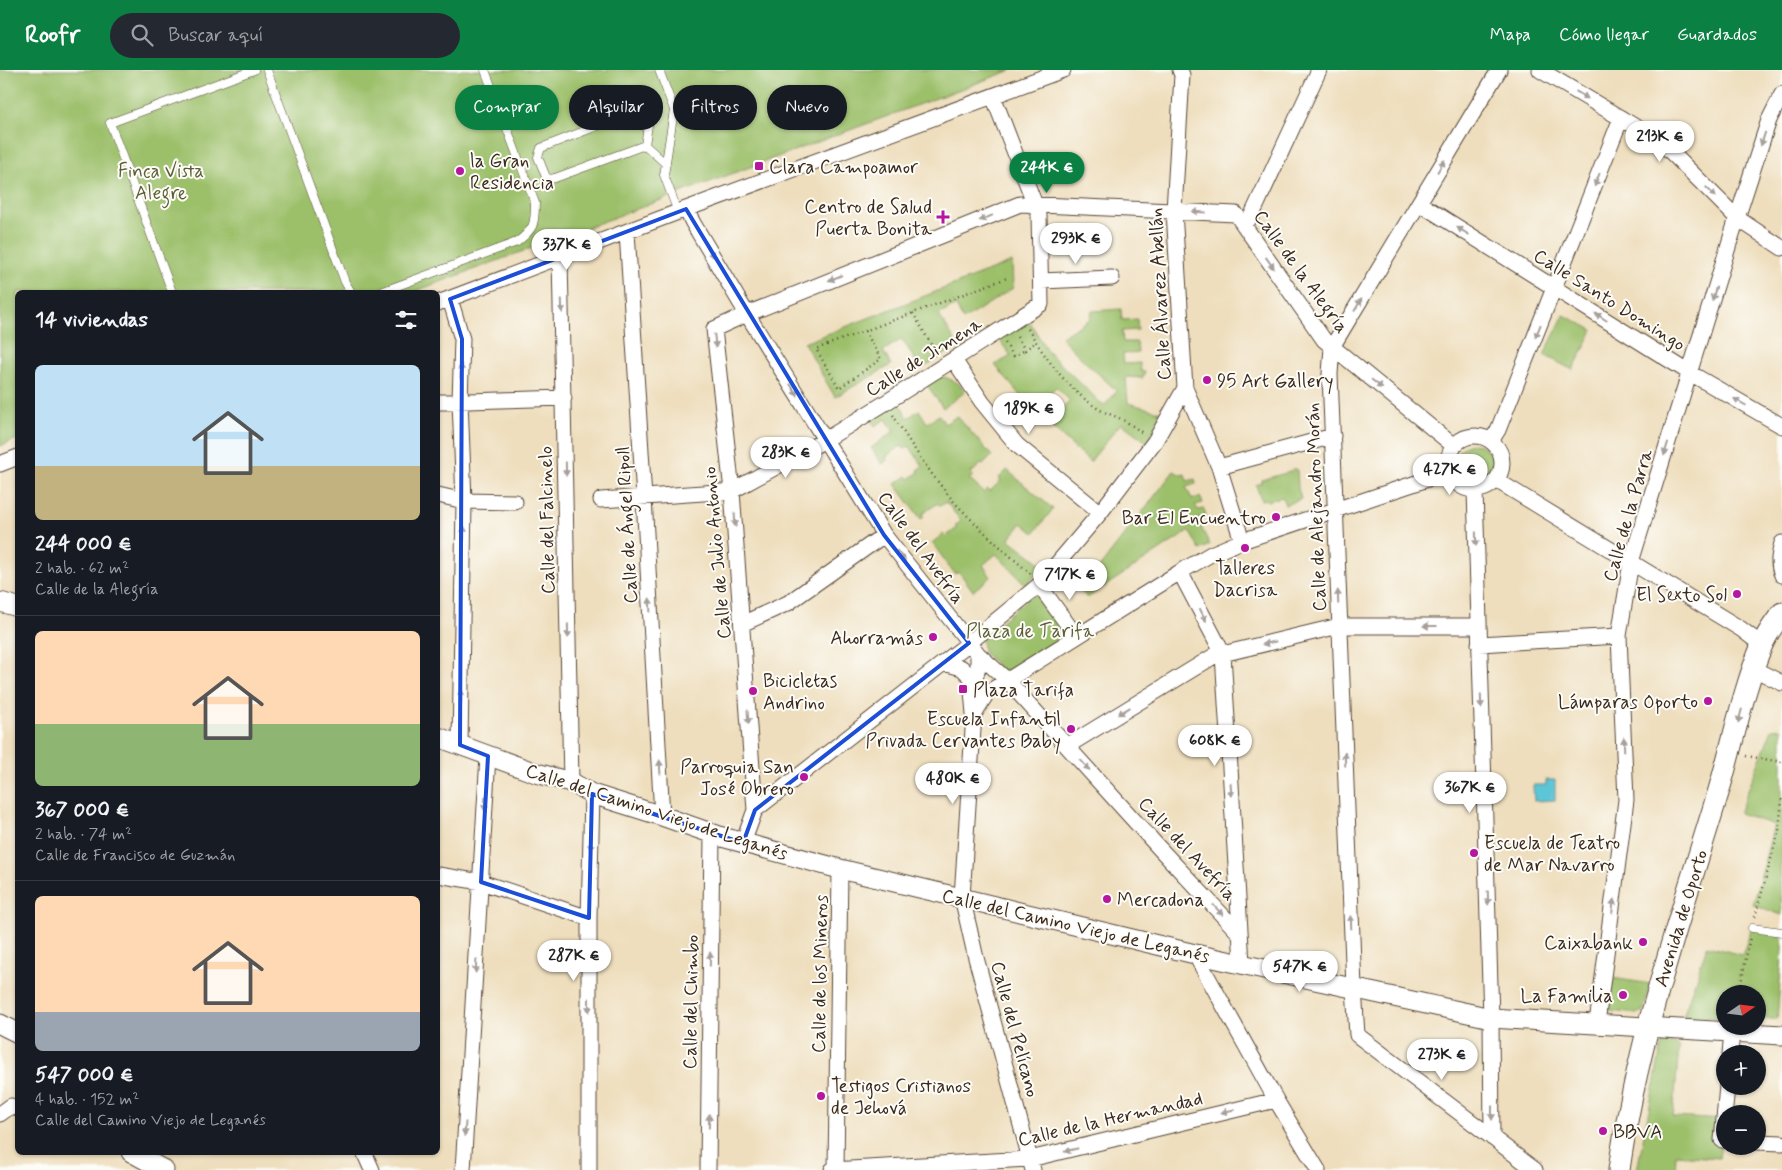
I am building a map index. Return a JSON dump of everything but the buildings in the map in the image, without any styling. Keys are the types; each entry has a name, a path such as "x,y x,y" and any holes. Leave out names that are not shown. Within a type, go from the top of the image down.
{"main road":[{"name":"Avenida de Oporto","path":"1619,1170 1624,1133 1648,1027 1754,669 1762,645 1782,613"}],"street":[{"path":"460,745 464,501 460,401 462,339 444,301 682,210 1063,70"},
{"name":"Calle Álvarez Abellán","path":"755,810 944,663 974,648 1039,585 1100,512 1155,441 1185,388 1174,210 1182,75 1180,70"},
{"path":"1243,223 1251,217 1319,70"},
{"name":"Calle de Alejandro Morán","path":"1499,70 1332,347 1330,374 1357,1035 1535,1170"},
{"path":"1540,70 1661,142 1737,218 1782,248"},
{"name":"Calle de la Parra","path":"1597,1024 1626,800 1619,636 1631,562 1737,218 1769,120 1782,94"},
{"path":"993,96 1039,215 1041,281 1112,278"},
{"path":"1491,441 1498,430 1622,118"},
{"name":"Calle Santo Domingo","path":"1419,203 1690,373 1782,426"},
{"name":"Calle de la Alegría","path":"747,314 1020,204 1236,214 1324,340 1454,446"},
{"name":"Calle del Avefría","path":"682,210 692,223 884,535 974,648 1007,680 1240,934"},
{"name":"Calle de Ángel Ripoll","path":"627,232 662,816"},
{"name":"Calle del Falcinelo","path":"560,258 571,782"},
{"name":"Calle de Jimena","path":"732,492 825,440 1041,304 1041,281"},
{"name":"Calle de Julio Antonio","path":"747,314 714,329 732,492 755,810"},
{"path":"949,363 1017,445 1100,512"},
{"path":"1185,388 1219,467 1242,541"},
{"path":"440,402 564,398"},
{"path":"1219,467 1333,436"},
{"path":"1468,437 1481,437 1491,441 1501,460 1496,480 1486,488 1475,490 1461,486 1449,472 1448,459 1454,446 1468,437"},
{"path":"0,464 15,458"},
{"path":"974,714 987,693 1076,636 1211,554 1242,541 1449,472"},
{"path":"1496,480 1741,629 1762,645"},
{"path":"1475,490 1491,1018 1492,1138"},
{"path":"601,500 732,492"},
{"path":"440,495 464,501 515,502"},
{"path":"742,624 788,602 884,535"},
{"path":"1780,548 1778,566 1782,575"},
{"path":"1180,572 1222,654 1242,964"},
{"path":"1039,585 1076,636"},
{"path":"0,602 15,606"},
{"path":"1067,746 1214,656 1339,626 1478,626"},
{"path":"1479,644 1619,636"},
{"name":"Calle del Pelícano","path":"974,648 972,691 974,714 962,897 975,954 1031,1165"},
{"path":"944,663 962,668 974,680"},
{"path":"1754,669 1782,683"},
{"name":"Calle del Camino Viejo de Leganés","path":"440,738 536,773 571,782 592,794 743,843 840,869 1195,954 1491,1018 1716,1030"},
{"path":"462,1170 488,756"},
{"path":"589,1170 588,918 592,794"},
{"path":"743,843 755,810"},
{"name":"Calle del Chimbo","path":"708,1170 712,834"},
{"name":"Calle de los Mineros","path":"836,1170 840,869"},
{"path":"440,875 481,882 588,918"},
{"path":"1195,954 1276,1100 1318,1170"},
{"path":"0,1024 15,1032"},
{"name":"Calle del Camino Viejo de Leganés","path":"1766,1034 1782,1035"},
{"name":"Calle de la Hermandad","path":"832,1170 1031,1165 1276,1100"},
{"path":"0,1114 11,1106 15,1107"},
{"path":"1766,1143 1782,1144"},
{"path":"136,1155 164,1170"},
{"path":"365,1155 372,1170"}],"lane":[{"path":"171,290 110,123 254,70"},
{"path":"267,70 345,282 350,290"},
{"path":"386,290 517,242 530,232 535,218 535,204 485,70"},
{"path":"660,70 674,110 664,175 682,210"},
{"path":"647,108 650,112 645,145 550,179 546,177 538,157 541,148 647,108"},
{"path":"645,145 666,164"},
{"path":"1752,928 1782,932"}],"path":[{"path":"865,331 881,358 839,388 816,349 1007,278"},
{"path":"913,313 949,363"},
{"path":"1010,324 1036,342 1058,373 1094,406 1106,414 1122,419 1155,441"},
{"path":"1010,324 1014,356 1036,342"},
{"path":"1010,324 1025,350"},
{"path":"885,403 933,476 955,502 997,544 1033,576 1039,585"},
{"path":"1730,751 1750,757 1782,762"},
{"path":"1741,985 1752,928 1779,830 1782,800"}],"highlighted area":[{"path":"686,209 884,535 969,643 755,810 743,843 592,794 589,918 481,882 488,756 460,745 462,339 450,299"}],"green space":[{"name":"Finca Vista Alegre","path":"0,70 1012,70 418,290 15,290 15,440 0,446"},
{"path":"1012,262 1013,288 963,320 956,305 939,315 958,346 921,369 902,339 883,351 891,365 835,397 804,343"},
{"path":"1121,309 1122,320 1137,319 1138,330 1122,331 1123,342 1137,342 1138,353 1123,354 1124,364 1140,363 1141,371 1145,372 1143,378 1126,377 1128,403 1161,412 1148,443 1121,423 1090,462 1047,423 1070,401 1056,387 1032,410 995,365 1011,356 995,334 1025,314 1048,352 1104,406 1117,391 1061,337 1090,319 1092,311"},
{"path":"1564,315 1593,330 1573,370 1544,355"},
{"path":"945,377 958,383 965,392 943,408 927,385 938,378"},
{"path":"899,402 908,418 919,410 927,423 939,415 945,424 957,416 992,456 971,473 973,476 969,479 984,493 987,489 990,491 1001,481 999,478 1007,470 1053,509 1034,533 1022,523 1009,539 1043,565 1026,585 996,554 983,565 991,577 973,591 959,572 955,574 932,543 943,534 945,537 957,528 955,526 961,521 946,502 940,506 938,503 922,514 924,517 921,519 895,484 907,476 909,479 919,472 918,470 923,466 909,446 904,449 901,446 886,457 887,460 882,464 871,448 894,431 886,419 875,426 871,421"},
{"path":"1474,444 1487,450 1493,463 1487,476 1474,482 1461,476 1455,463 1461,450"},
{"path":"1292,469 1297,469 1298,488 1301,499 1285,505 1282,497 1267,501 1266,499 1261,500 1256,485 1261,483 1261,480 1293,471"},
{"path":"1174,471 1181,475 1185,474 1187,481 1195,479 1196,484 1186,487 1192,499 1200,497 1203,503 1195,505 1198,510 1204,509 1206,516 1197,519 1210,545 1200,550 1189,531 1087,598 1081,591"},
{"name":"Plaza de Tarifa","path":"1036,591 1072,634 1007,675 983,652 982,638"},
{"path":"1782,728 1782,864 1780,864 1782,915 1753,905 1774,825 1739,813 1772,729"},
{"path":"1752,928 1782,932 1777,1019 1766,1019 1766,985 1716,985 1716,1018 1683,1017 1707,946 1742,955"},
{"path":"1612,978 1651,984 1643,1011 1636,1014 1611,1011 1607,1007"},
{"path":"1663,1039 1679,1047 1673,1117 1716,1120 1716,1155 1719,1155 1719,1158 1676,1155 1675,1170 1637,1170"}],"water":[{"path":"1546,780 1555,780 1555,800 1534,801 1533,785 1546,785"}],"place":[{"name":"Clara Campoamor","path":"759,166"},
{"name":"la Gran Residencia","path":"460,171"},
{"name":"Centro de Salud Puerta Bonita","path":"943,217"},
{"name":"95 Art Gallery","path":"1207,380"},
{"name":"Bar El Encuentro","path":"1276,517"},
{"name":"Talleres Dacrisa","path":"1245,548"},
{"name":"El Sexto Sol","path":"1737,594"},
{"name":"Ahorramás","path":"933,637"},
{"name":"Plaza Tarifa","path":"963,689"},
{"name":"Bicicletas Andrino","path":"753,691"},
{"name":"Lámparas Oporto","path":"1708,701"},
{"name":"Escuela Infantil Privada Cervantes Baby","path":"1071,729"},
{"name":"Parroquia San José Obrero","path":"804,777"},
{"name":"Escuela de Teatro de Mar Navarro","path":"1474,853"},
{"name":"Mercadona","path":"1107,899"},
{"name":"Caixabank","path":"1643,942"},
{"name":"La Familia","path":"1623,995"},
{"name":"Testigos Cristianos de Jehová","path":"821,1096"},
{"name":"BBVA","path":"1603,1131"}]}
